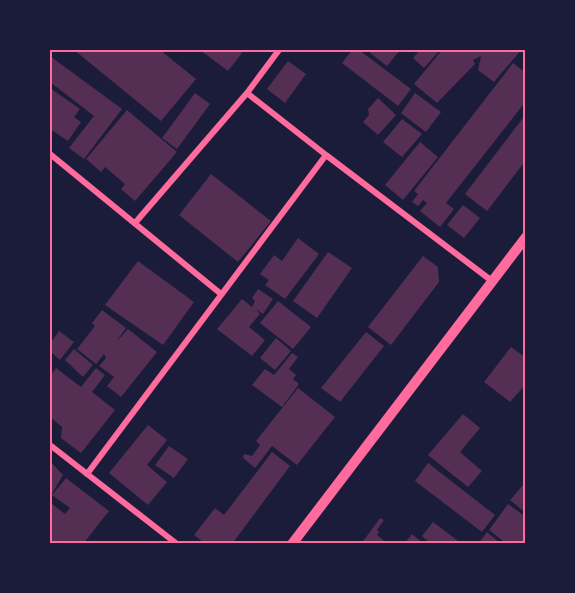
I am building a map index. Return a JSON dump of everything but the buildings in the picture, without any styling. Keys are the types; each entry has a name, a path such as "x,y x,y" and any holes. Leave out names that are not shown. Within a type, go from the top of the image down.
{"street":[{"path":"135,223 247,93 279,50"},
{"path":"247,93 492,281"},
{"path":"50,154 221,294"},
{"path":"87,474 326,155"},
{"path":"292,543 525,237"},
{"path":"50,446 177,543"}]}
